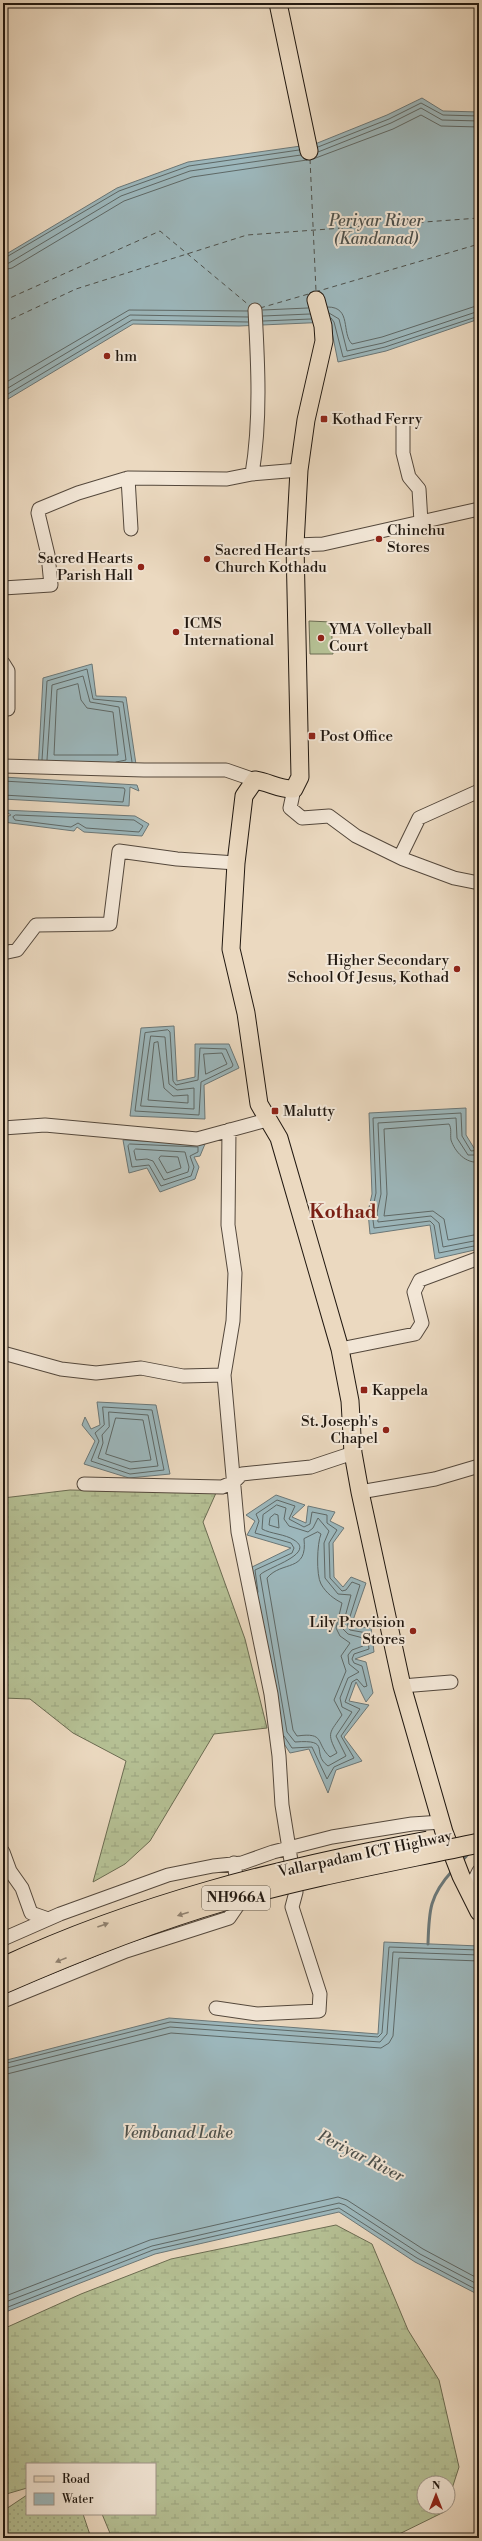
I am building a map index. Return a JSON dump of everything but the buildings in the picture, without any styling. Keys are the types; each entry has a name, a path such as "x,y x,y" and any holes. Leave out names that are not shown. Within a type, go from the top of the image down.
{"highway":[{"name":"Vallarpadam ICT Highway","path":"3,1967 96,1928 190,1896 298,1867 479,1830"},
{"name":"Vallarpadam ICT Highway","path":"3,1984 98,1944 228,1900 323,1876 479,1843"}],"main road":[{"path":"278,3 309,151"},
{"path":"316,300 324,341 306,420 299,470 295,545 300,777 294,789 284,790 270,782 255,780 244,796 236,863 231,949 246,1013 259,1104 267,1120 279,1138 340,1348 350,1401 353,1453 360,1492 402,1686 443,1827 465,1883 479,1912"}],"street":[{"path":"252,474 255,454 258,381 255,310"},
{"path":"403,426 403,452 409,477 419,489 421,522"},
{"path":"3,588 51,585 39,509 78,493 128,478 226,479 252,474 299,470"},
{"path":"128,478 131,529"},
{"path":"295,545 323,544 479,509"},
{"path":"3,663 8,671 8,709 3,709"},
{"path":"3,766 144,770 226,770 255,780"},
{"path":"294,789 290,808 302,818 329,816 356,836 400,857 454,878 479,883"},
{"path":"400,857 418,818 479,791"},
{"path":"3,953 17,950 36,925 110,924 119,851 177,859 236,863"},
{"path":"3,1128 45,1125 197,1138 267,1120"},
{"path":"216,2008 257,2014 319,2011 320,1994 292,1907 296,1892 289,1848 271,1694 238,1532 224,1375 233,1321 235,1273 228,1225 228,1130"},
{"path":"340,1348 415,1334 422,1323 414,1292 420,1280 479,1258"},
{"path":"3,1353 61,1369 96,1373 141,1368 183,1376 224,1375"},
{"path":"84,1484 222,1487 234,1482 242,1474 311,1467 353,1453"},
{"path":"360,1492 434,1479 479,1466"},
{"path":"402,1686 451,1682"},
{"path":"3,1939 48,1919 168,1875 234,1864 289,1848 387,1828 443,1827"},
{"path":"3,1852 10,1871 22,1888 31,1913 48,1919"},
{"path":"3,2001 126,1951 229,1918 240,1902 234,1864"},
{"path":"465,1883 479,1871"}],"green space":[{"name":"YMA Volleyball Court","path":"309,621 331,622 333,654 310,654"},
{"path":"70,1490 216,1493 203,1522 245,1639 267,1728 214,1734 150,1841 125,1864 93,1882 126,1761 73,1733 30,1699 3,1698 3,1498"},
{"path":"336,2225 372,2244 408,2330 439,2380 459,2467 456,2476 456,2475 416,2475 416,2515 438,2515 391,2538 112,2538 102,2515 156,2515 156,2463 26,2463 26,2488 3,2495 3,2329 81,2294 171,2259"},
{"path":"26,2496 26,2515 83,2515 91,2538 3,2538 3,2511"}],"water":[{"name":"Periyar River (Kandanad)","path":"422,98 443,111 479,112 479,319 386,351 338,362 330,322 239,326 133,324 3,402 3,256 117,188 188,162 315,144 387,115"},
{"path":"92,664 96,696 126,697 137,771 38,771 43,678"},
{"path":"3,777 137,785 139,791 130,787 129,806 3,799"},
{"path":"3,810 135,816 149,824 142,836 84,832 77,827 74,831 3,822 5,813 6,817 11,815"},
{"path":"174,1026 177,1081 195,1077 195,1044 229,1044 239,1068 204,1085 205,1119 130,1116 141,1028"},
{"path":"466,1108 466,1135 474,1148 479,1145 479,1249 435,1259 430,1225 370,1234 368,1212 372,1194 369,1113"},
{"path":"123,1140 205,1144 200,1156 194,1157 199,1167 195,1179 160,1192 147,1168 129,1173"},
{"path":"97,1402 156,1405 170,1474 129,1478 84,1464 95,1441 82,1425 85,1417 91,1429 100,1425"},
{"path":"276,1495 305,1505 292,1517 306,1523 308,1506 335,1512 330,1521 344,1528 333,1543 334,1577 343,1587 351,1577 366,1583 351,1626 371,1628 374,1652 355,1659 366,1662 373,1693 366,1702 356,1682 349,1701 369,1705 344,1737 362,1761 336,1770 328,1793 309,1749 290,1753 279,1736 250,1568 291,1548 247,1535 255,1521 246,1515"},
{"name":"Vembanad Lake","path":"384,1942 479,1946 479,2295 415,2262 339,2212 155,2254 3,2313 3,2061 169,2018 378,2034"}],"waterway":[{"path":"461,1862 469,1853"},
{"path":"428,1944 432,1904 439,1888 453,1870"}],"ferry route":[{"path":"310,159 316,291"},
{"path":"3,323 76,289 247,235 479,218"},
{"path":"3,301 160,231 250,306"},
{"path":"315,292 479,244"},
{"path":"260,308 312,293"}],"place":[{"name":"hm","path":"107,356"},
{"name":"Kothad Ferry","path":"324,419"},
{"name":"Chinchu Stores","path":"379,539"},
{"name":"Sacred Hearts Church Kothadu","path":"207,559"},
{"name":"Sacred Hearts Parish Hall","path":"141,567"},
{"name":"ICMS International","path":"176,632"},
{"name":"YMA Volleyball Court","path":"321,638"},
{"name":"Post Office","path":"312,736"},
{"name":"Higher Secondary School Of Jesus, Kothad","path":"457,969"},
{"name":"Malutty","path":"275,1111"},
{"name":"Kappela","path":"364,1390"},
{"name":"St. Joseph's Chapel","path":"386,1430"},
{"name":"Lily Provision Stores","path":"413,1631"}],"district":[{"name":"Kothad","path":"343,1212"}],"water label":[{"name":"Periyar River","path":"361,2156"}]}
